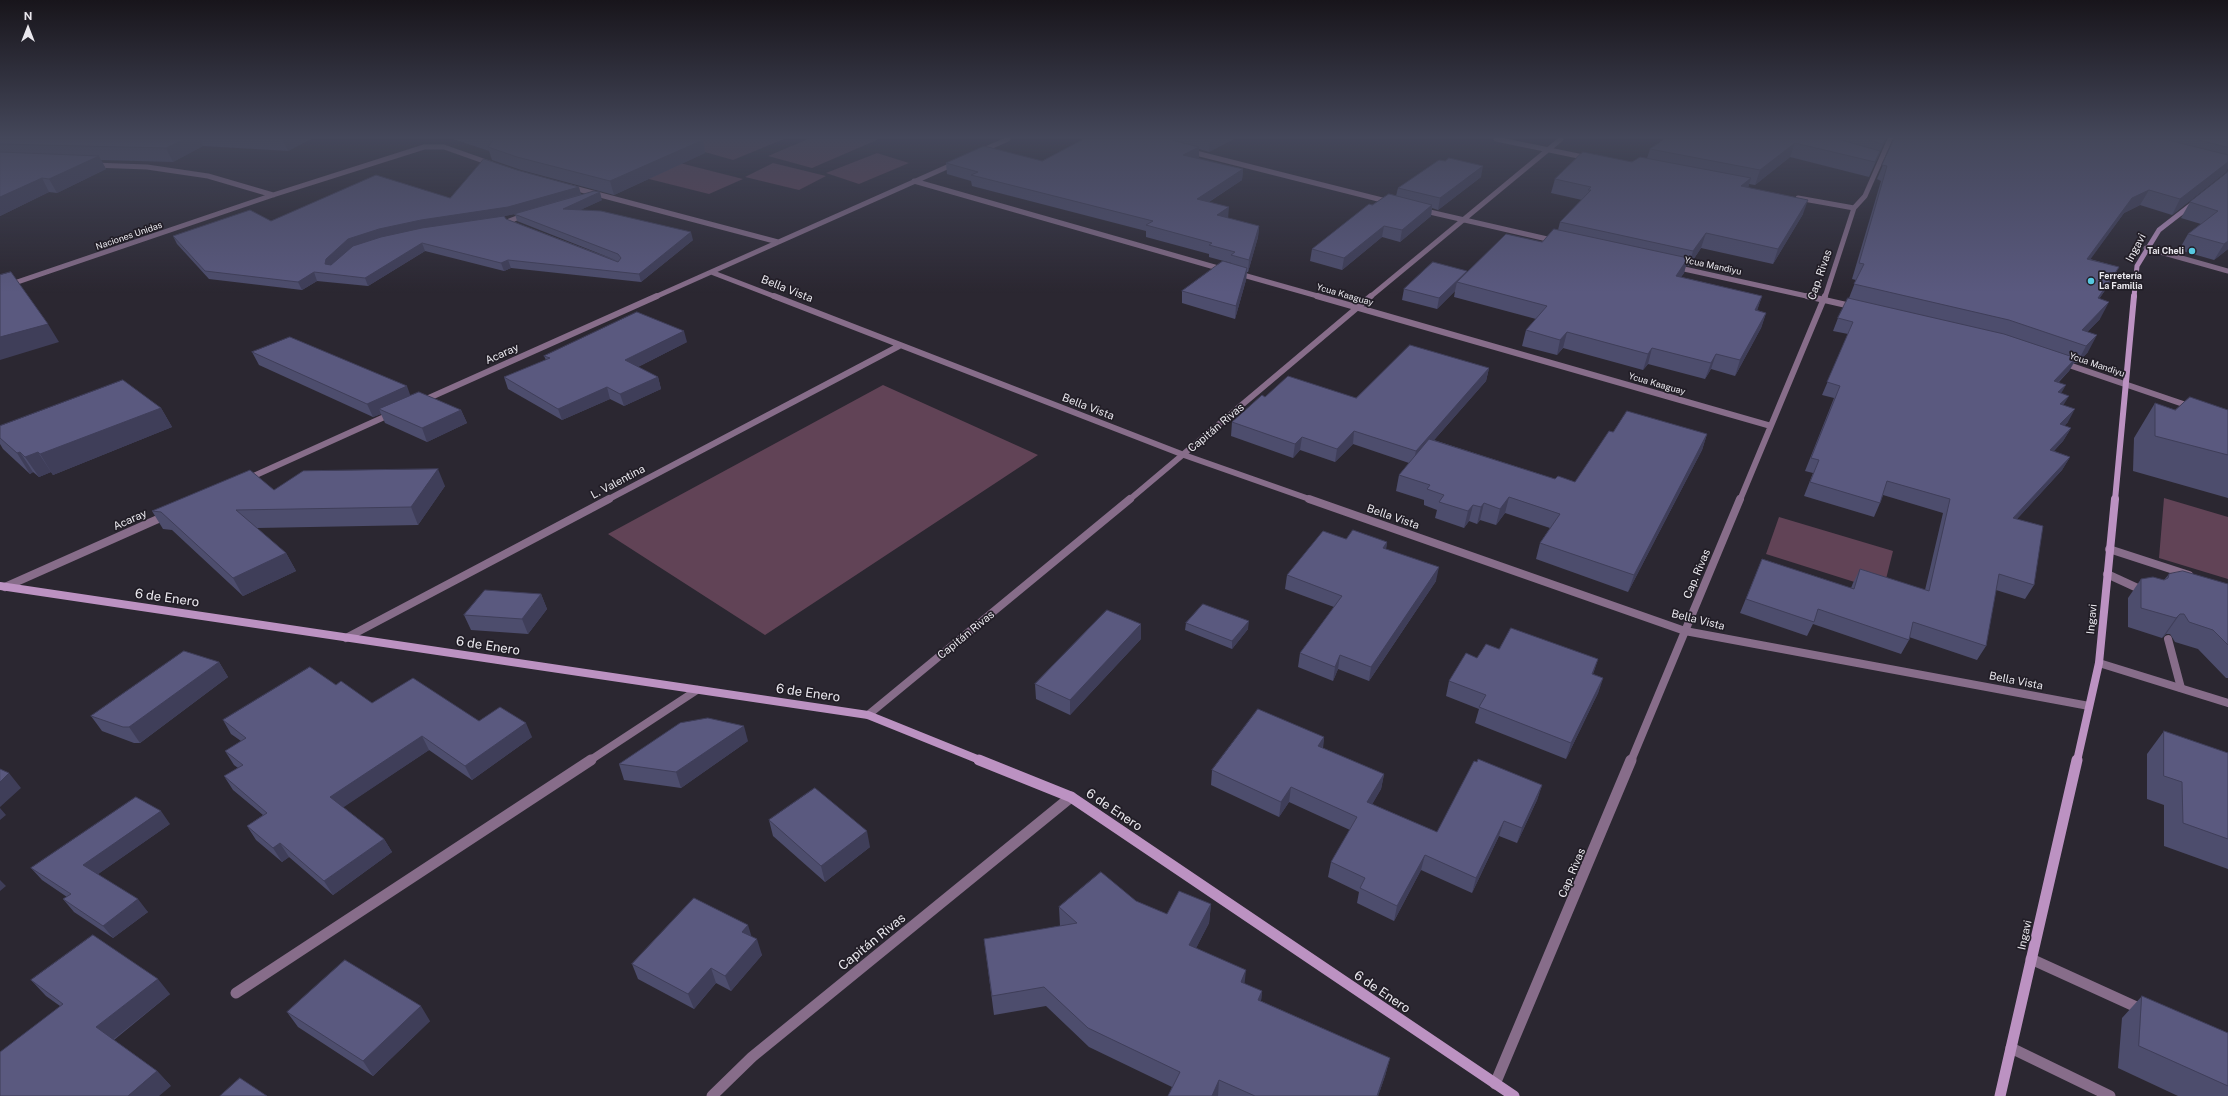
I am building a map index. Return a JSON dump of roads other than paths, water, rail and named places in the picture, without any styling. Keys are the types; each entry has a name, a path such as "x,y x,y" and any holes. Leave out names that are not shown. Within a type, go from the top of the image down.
{"main road":[{"name":"Ingavi","path":"2000,1096 2099,663 2137,266 2146,248 2159,230 2199,198"},
{"name":"6 de Enero","path":"2,586 868,715 1071,798 1514,1096"}],"street":[{"path":"256,190 273,195"},
{"name":"Naciones Unidas","path":"0,288 288,190"},
{"path":"582,190 778,242"},
{"name":"Acaray","path":"413,405 894,190"},
{"name":"Ycua Kaaguay","path":"946,190 1771,426"},
{"path":"1343,190 1394,203"},
{"name":"Capitán Rivas","path":"868,715 1184,455 1498,190"},
{"name":"Cap. Rivas","path":"1496,1084 1824,300 1854,208 1866,196 1868,190"},
{"path":"582,198 597,194"},
{"path":"1792,197 1854,208"},
{"path":"1417,208 1463,220 1563,242"},
{"path":"504,220 532,212"},
{"path":"511,219 510,223 524,228"},
{"path":"2146,248 2228,271"},
{"name":"Ycua Mandiyu","path":"1670,266 1860,308"},
{"name":"Bella Vista","path":"711,272 1184,455 1685,631 2089,706"},
{"name":"L. Valentina","path":"346,638 899,346"},
{"name":"Ycua Mandiyu","path":"2058,362 2199,410"},
{"path":"238,483 398,411"},
{"name":"Acaray","path":"2,586 172,512"},
{"path":"2110,549 2199,578"},
{"path":"2107,574 2150,594"},
{"path":"2168,640 2181,688"},
{"path":"2099,663 2228,703"},
{"path":"236,993 697,690"},
{"name":"Capitán Rivas","path":"712,1096 752,1057 1071,798"},
{"path":"2031,959 2151,1013"},
{"path":"2011,1048 2110,1096"}],"place":[{"name":"Tai Cheli","path":"2192,251"},
{"name":"Ferretería La Familia","path":"2091,281"}]}
